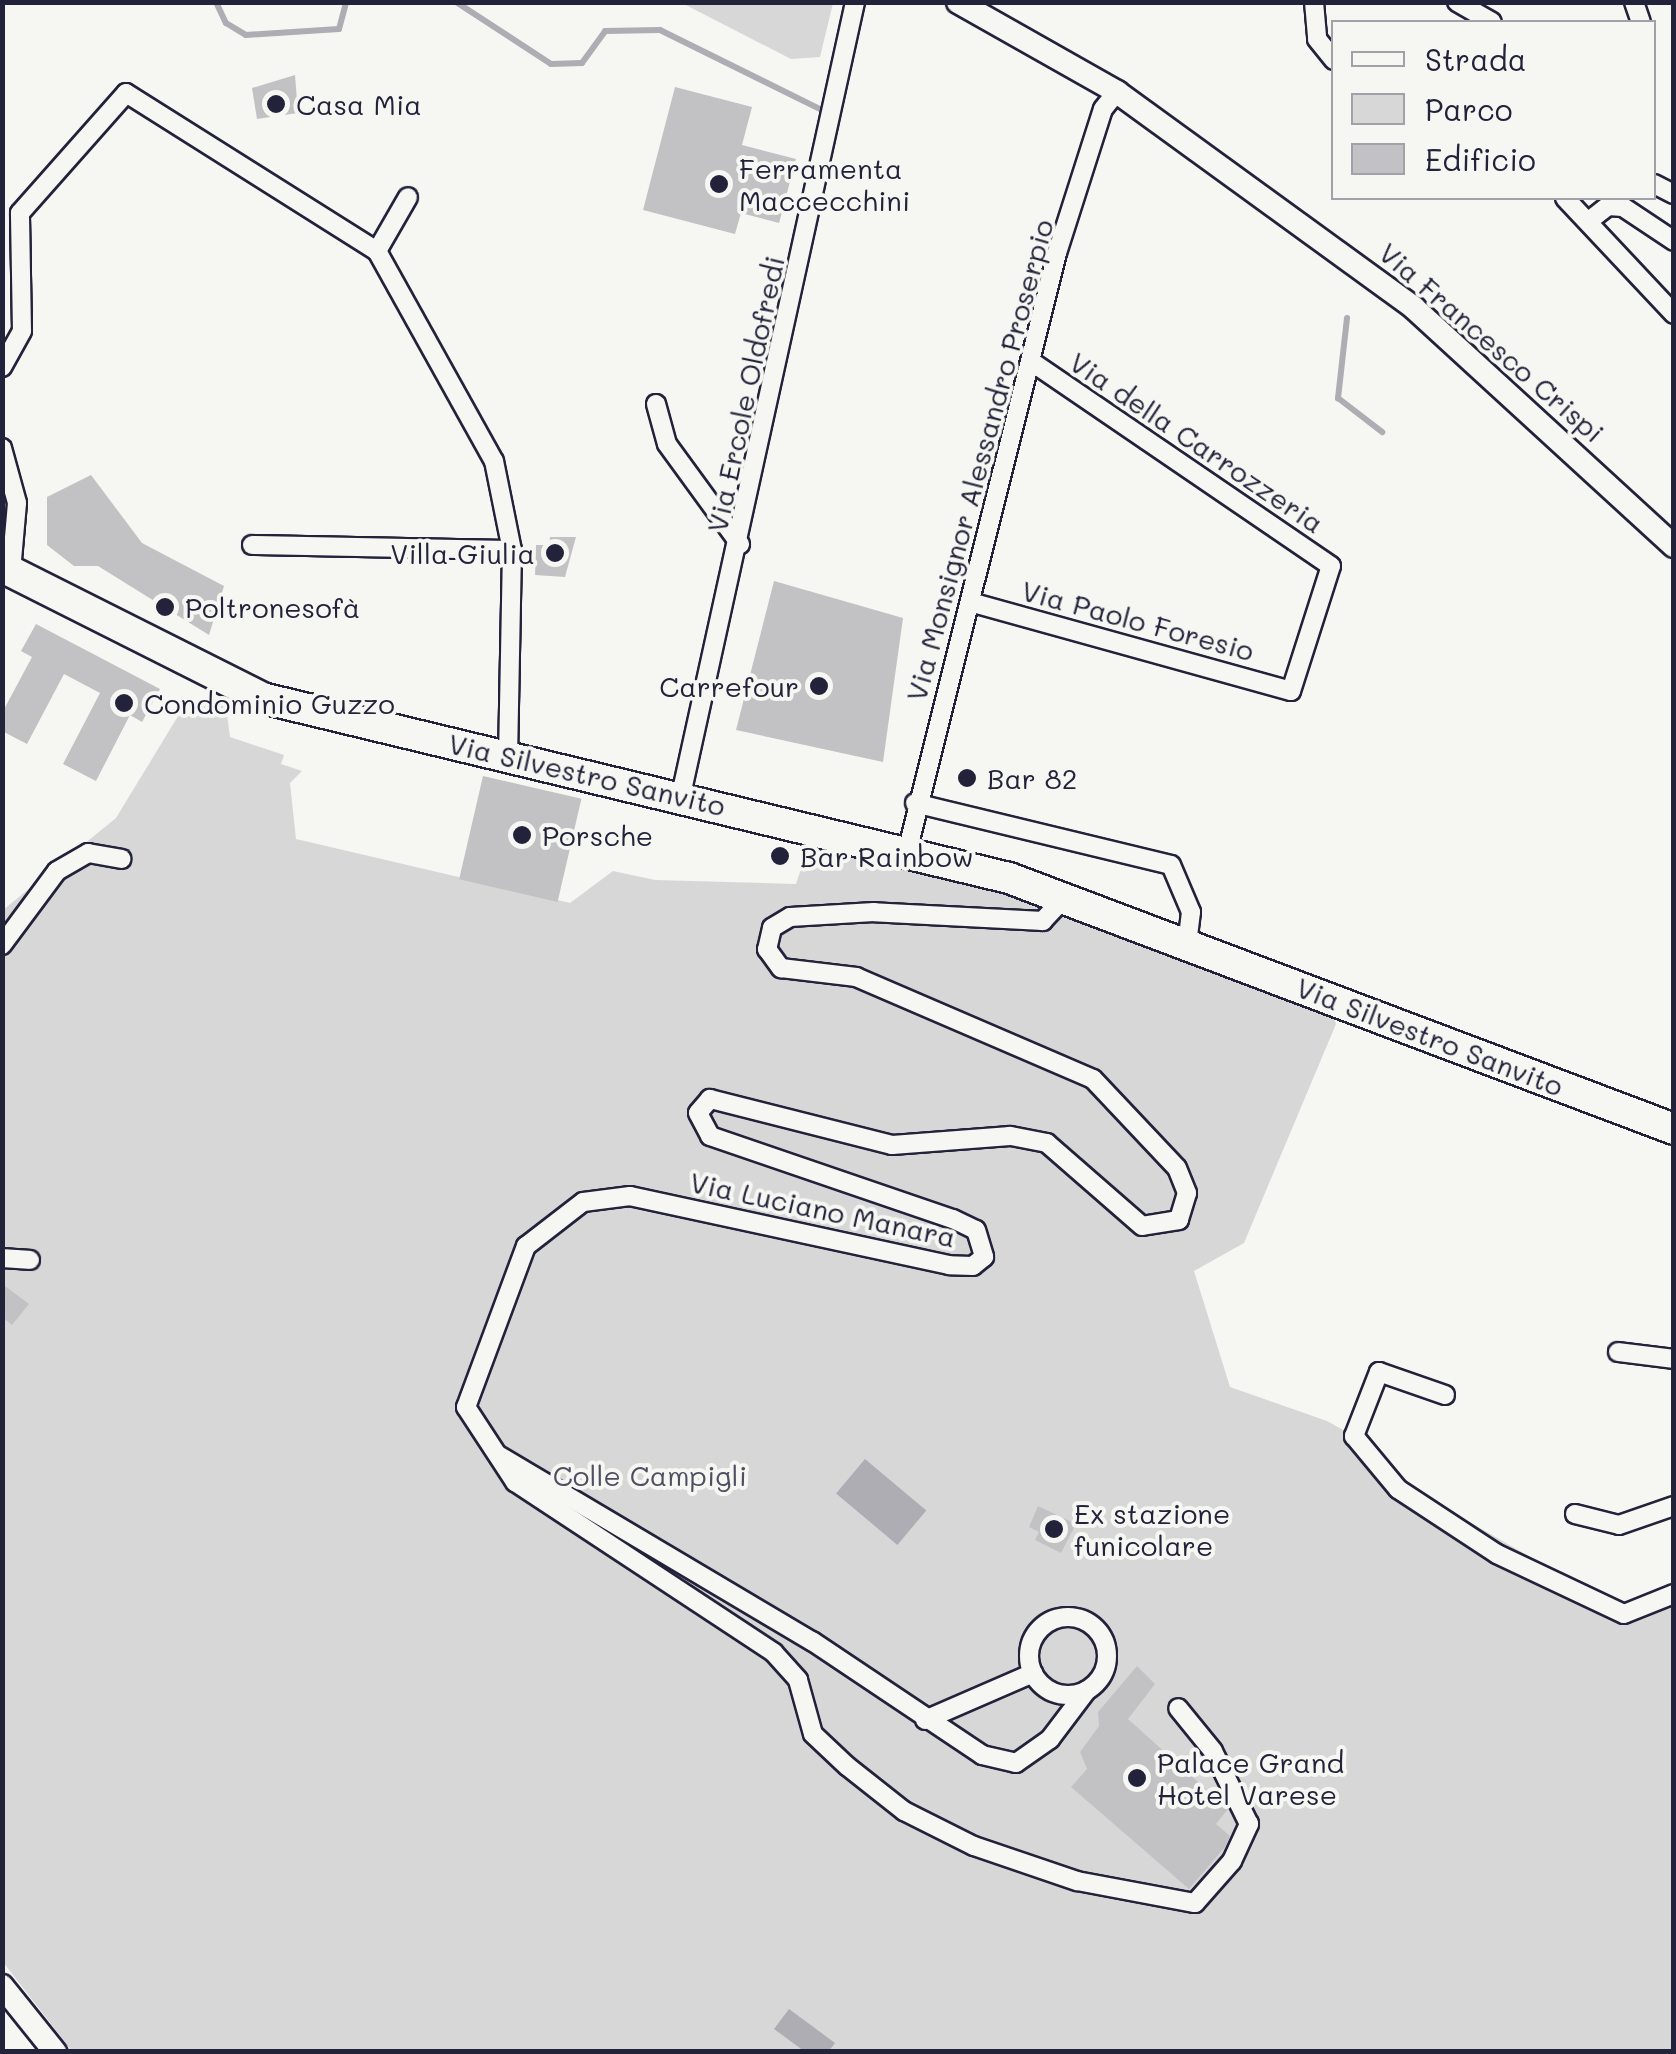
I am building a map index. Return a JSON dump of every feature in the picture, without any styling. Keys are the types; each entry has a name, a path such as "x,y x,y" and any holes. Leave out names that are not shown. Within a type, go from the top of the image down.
{"main road":[{"name":"Via Silvestro Sanvito","path":"5,575 262,698 908,848 1065,897 1674,1128"}],"street":[{"name":"Via Ercole Oldofredi","path":"682,795 790,319 855,2"},
{"name":"Via Francesco Crispi","path":"958,2 1117,92 1414,308 1674,546"},
{"path":"1314,2 1317,39 1331,56"},
{"path":"1457,2 1488,20"},
{"name":"Via Monsignor Alessandro Proserpio","path":"908,848 915,803 1032,362 1056,253 1103,109 1117,92"},
{"path":"2,367 22,331 20,212 126,93 378,250 494,461 512,550 508,755"},
{"path":"378,250 408,196"},
{"path":"1567,200 1674,314"},
{"path":"1590,220 1608,206 1623,207 1674,241"},
{"name":"Via della Carrozzeria","path":"1032,362 1331,566 1291,691"},
{"path":"656,404 667,444 740,544"},
{"path":"2,448 16,503 5,575"},
{"path":"252,545 512,550"},
{"name":"Via Paolo Foresio","path":"970,602 1291,691"},
{"path":"915,803 1171,864 1191,912 1188,944"},
{"path":"2,945 57,871 88,853 121,859"},
{"name":"Via Luciano Manara","path":"1065,897 1058,911 1034,921 874,912 790,917 772,928 767,948 781,968 856,977 1093,1079 1177,1168 1187,1192 1178,1220 1142,1226 1047,1143 1010,1136 892,1145 710,1099 698,1113 710,1136 953,1219 976,1230 984,1257 974,1266 949,1264 630,1196 584,1202 526,1246 468,1388 469,1417 487,1448 544,1504 774,1653 798,1680 813,1734 846,1766 904,1811 974,1846 1077,1881 1195,1903 1232,1860 1249,1824 1214,1751 1178,1708"},
{"path":"2,1258 30,1260"},
{"path":"1618,1352 1674,1358"},
{"path":"1445,1395 1380,1372 1354,1436 1398,1489 1497,1554 1624,1614 1674,1594"},
{"path":"487,1448 812,1642 982,1755 1016,1763 1050,1739 1104,1672 1106,1649 1096,1628 1074,1618 1041,1628 1030,1649 1033,1673 1063,1694 1087,1690"},
{"path":"1575,1514 1619,1525 1674,1506"},
{"path":"924,1720 1033,1673"},
{"path":"2,1986 55,2052"}],"green space":[{"path":"833,2 820,57 791,59 682,3"},
{"name":"Colle Campigli","path":"204,699 226,707 230,737 284,755 281,764 302,771 290,783 296,839 570,903 613,871 655,880 796,884 810,841 983,876 1331,1011 1336,1024 1244,1243 1194,1271 1230,1387 1327,1421 1361,1440 1402,1483 1622,1610 1673,1590 1673,2051 72,2051 3,1962 3,910 116,818 186,703"}],"shaded area":[{"path":"865,1459 926,1510 897,1545 836,1493"},
{"path":"789,2009 835,2043 829,2051 804,2051 774,2029"}],"building":[{"name":"Casa Mia","path":"295,75 298,113 257,119 252,88"},
{"name":"Ferramenta Maccecchini","path":"675,87 752,107 742,145 796,159 779,223 741,213 735,234 643,210"},
{"path":"91,475 142,543 224,586 209,635 98,566 74,566 47,545 47,497"},
{"name":"Villa Giulia","path":"550,537 576,537 565,577 535,575 536,545 549,545"},
{"name":"Carrefour","path":"774,581 903,618 883,762 736,730"},
{"name":"Condominio Guzzo","path":"36,624 160,689 142,722 130,715 96,781 63,764 100,693 64,674 27,744 2,731 2,713 32,657 21,651"},
{"name":"Porsche","path":"483,776 581,799 558,902 459,879"},
{"path":"2,1284 29,1304 12,1325 2,1317"},
{"name":"Ex stazione funicolare","path":"1038,1506 1076,1524 1061,1553 1035,1540 1039,1532 1029,1527"},
{"name":"Palace Grand Hotel Varese","path":"1137,1666 1155,1684 1128,1719 1228,1809 1216,1824 1230,1836 1225,1847 1189,1889 1071,1787 1087,1769 1080,1752 1099,1726 1098,1712"}],"waterway":[{"path":"216,2 226,23 246,35 339,29 346,2"},
{"path":"456,2 551,64 582,63 605,31 660,30 820,109"},
{"path":"1347,318 1338,398 1382,432"}],"place":[{"name":"Casa Mia","path":"276,104"},
{"name":"Ferramenta Maccecchini","path":"719,184"},
{"name":"Villa Giulia","path":"555,553"},
{"name":"Poltronesofà","path":"165,607"},
{"name":"Carrefour","path":"819,686"},
{"name":"Condominio Guzzo","path":"124,703"},
{"name":"Bar 82","path":"967,778"},
{"name":"Porsche","path":"522,835"},
{"name":"Bar Rainbow","path":"780,856"},
{"name":"Ex stazione funicolare","path":"1054,1529"},
{"name":"Palace Grand Hotel Varese","path":"1137,1778"}]}
